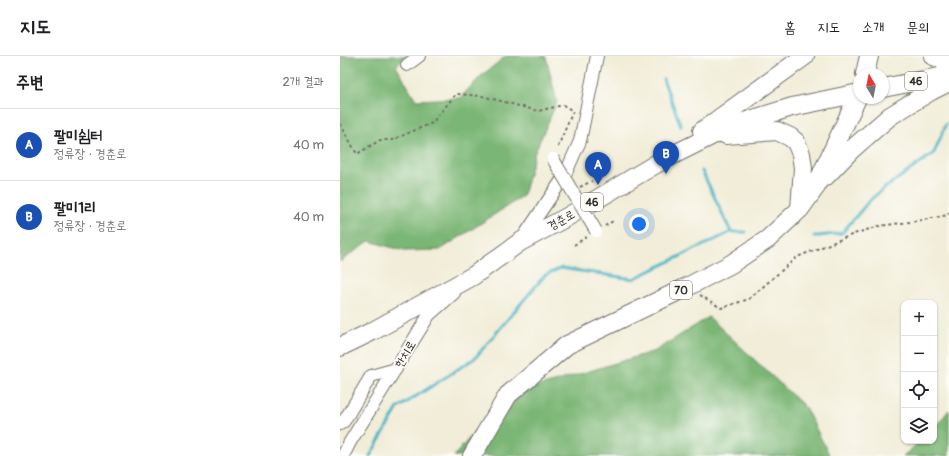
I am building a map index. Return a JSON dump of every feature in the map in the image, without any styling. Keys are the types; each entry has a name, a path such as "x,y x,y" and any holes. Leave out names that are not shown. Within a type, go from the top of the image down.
{"main road":[{"path":"660,161 805,56"},
{"path":"866,68 869,56"},
{"path":"933,56 942,59 949,59"},
{"name":"46","path":"889,87 949,75"},
{"path":"815,188 851,150 890,116 931,90 949,82"},
{"name":"경춘로","path":"340,347 374,331 473,276 520,242 567,217 660,161 731,126 792,107 853,95"},
{"name":"70","path":"472,456 508,395 567,345 732,264 768,239 800,209 815,188 854,104"},
{"path":"711,136 777,132 790,137 796,142 801,154 803,168 800,209"}],"street":[{"path":"407,65 419,56"},
{"path":"520,242 564,177 580,140 597,56"},
{"path":"553,158 596,231"},
{"name":"한치로","path":"343,456 350,442 429,314 473,276"},
{"path":"340,424 344,421 370,376 396,369"}],"path":[{"path":"340,124 357,154 380,140 392,140 432,123 456,94 482,96 538,111 563,105 573,112 561,140"},
{"path":"687,287 721,308 749,299 797,257 854,234 879,226 916,222 948,215 949,212"},
{"path":"574,245 596,231"}],"green space":[{"path":"340,56 407,56 396,66 416,100 460,98 481,76 506,56 546,57 557,102 535,152 523,196 440,250 404,251 369,241 340,262"},
{"path":"709,317 805,407 830,456 454,456 477,429 527,390 655,351"},
{"path":"949,410 949,456 903,456 917,444 937,444 937,425"}],"waterway":[{"path":"663,79 681,126"},
{"path":"814,236 842,233 869,201 934,153 946,124"},
{"path":"702,171 731,232"},
{"path":"370,456 398,408 475,358 545,275 561,268 633,279 731,232 746,232"}],"place":[{"name":"팔미1리","path":"666,174"},
{"name":"팔미쉼터","path":"598,185"}]}
